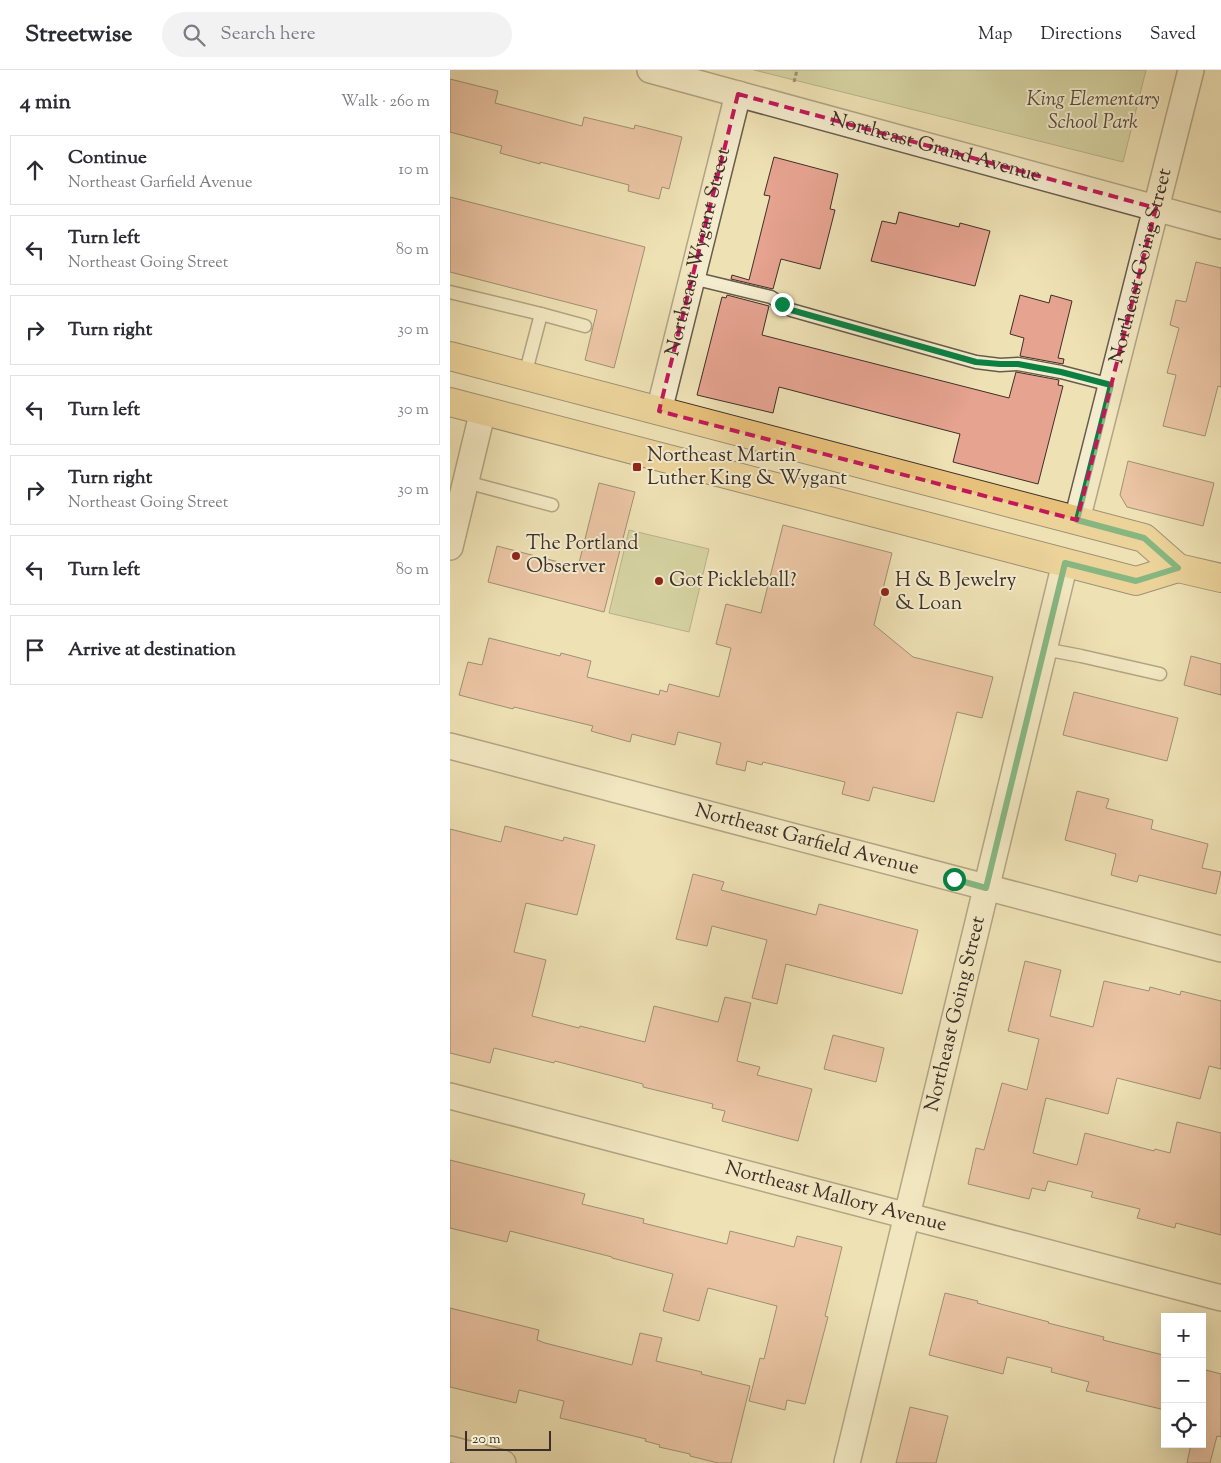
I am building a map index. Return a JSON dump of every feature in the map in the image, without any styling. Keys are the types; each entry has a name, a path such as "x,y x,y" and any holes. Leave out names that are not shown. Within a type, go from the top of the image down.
{"main road":[{"path":"450,356 1144,538 1178,568 1221,578"},
{"path":"450,402 1136,581 1178,568"}],"street":[{"name":"Northeast Grand Avenue","path":"650,70 1221,226"},
{"name":"Northeast Going Street","path":"1077,520 1191,70"},
{"name":"Northeast Wygant Street","path":"659,411 738,94"},
{"path":"450,547 483,410"},
{"name":"Northeast Going Street","path":"847,1463 1065,563"},
{"name":"Northeast Garfield Avenue","path":"450,746 1221,949"},
{"name":"Northeast Mallory Avenue","path":"450,1096 1221,1298"},
{"path":"450,1449 503,1463"}],"lane":[{"path":"692,278 771,296 791,310 976,362 1018,364 1061,372 1111,385"},
{"path":"450,292 585,326"},
{"path":"525,376 541,314"},
{"path":"466,482 552,505"},
{"path":"1044,649 1160,674"}],"highlighted area":[{"path":"738,94 1156,208 1077,520 659,411"}],"green space":[{"name":"King Elementary School Park","path":"754,70 1146,70 1123,162"},
{"name":"Got Pickleball?","path":"629,530 709,549 689,632 609,613"}],"building":[{"path":"450,79 498,91 495,103 582,126 584,117 634,129 635,125 682,137 669,189 662,187 659,199 628,191 629,185 500,153 502,146 450,132"},
{"path":"774,157 838,174 830,209 835,210 820,269 781,259 773,289 731,279 732,275 749,280 770,196 764,195"},
{"path":"450,197 645,247 614,368 585,360 597,310 450,272"},
{"path":"899,212 959,227 960,223 990,231 975,286 871,261 882,221 896,224"},
{"path":"1196,262 1221,268 1221,387 1218,386 1205,436 1163,426 1176,375 1167,373 1179,328 1170,325 1176,300 1186,302"},
{"path":"727,295 769,306 762,335 1009,398 1016,372 1059,380 1058,385 1063,386 1038,484 953,462 960,434 779,387 773,413 697,395 722,297 726,298"},
{"path":"1020,295 1049,303 1051,295 1072,301 1058,358 1064,359 1063,364 1020,356 1024,338 1010,334"},
{"path":"1128,461 1214,483 1203,526 1127,507 1120,495"},
{"name":"The Portland Observer","path":"599,483 635,492 604,612 488,582 497,546 578,567"},
{"path":"783,525 892,553 874,625 913,657 993,677 982,718 957,712 934,802 873,787 869,801 842,794 845,782 763,762 762,765 747,761 745,771 716,764 721,743 678,732 675,745 632,734 630,742 591,731 593,726 459,695 468,662 482,665 489,638 560,656 561,653 591,661 587,677 659,695 660,690 667,692 669,684 719,697 731,648 716,644 726,604 761,613"},
{"path":"1191,656 1221,664 1221,695 1184,685"},
{"path":"1074,692 1178,718 1167,761 1063,735"},
{"path":"1077,791 1109,799 1106,808 1153,820 1151,829 1208,844 1202,868 1221,872 1216,894 1139,875 1137,882 1111,875 1116,854 1065,840"},
{"path":"505,826 563,841 564,837 595,845 577,915 526,903 514,952 546,960 532,1016 645,1042 654,1006 718,1022 725,997 751,1003 737,1061 760,1067 757,1075 812,1089 798,1141 722,1121 725,1111 712,1108 713,1104 643,1087 643,1084 555,1061 554,1063 494,1048 490,1063 450,1053 450,829 501,842"},
{"path":"693,874 724,882 721,890 816,915 819,904 918,930 902,994 786,964 777,1004 752,998 767,940 712,926 707,946 676,939"},
{"path":"1025,961 1061,970 1050,1016 1093,1027 1104,981 1149,991 1150,987 1180,995 1181,991 1221,1001 1221,1069 1209,1066 1200,1099 1117,1078 1108,1114 1046,1098 1033,1153 1077,1165 1085,1133 1154,1151 1155,1149 1170,1153 1177,1122 1221,1133 1221,1235 1176,1223 1175,1228 1137,1218 1140,1209 1091,1197 1093,1192 1048,1181 1045,1191 1032,1188 1029,1199 968,1184 976,1148 984,1150 1002,1083 1027,1090 1039,1039 1008,1031"},
{"path":"833,1035 884,1048 876,1082 824,1069"},
{"path":"450,1160 585,1194 582,1204 644,1219 643,1223 727,1244 730,1231 794,1247 797,1236 842,1247 825,1316 828,1317 805,1404 787,1400 785,1410 749,1401 760,1358 764,1359 777,1306 708,1288 699,1321 663,1311 673,1274 510,1231 507,1242 450,1228"},
{"path":"945,1293 1104,1337 1103,1340 1161,1354 1161,1409 1086,1391 1089,1382 1051,1372 1052,1368 1007,1357 1003,1374 929,1355"},
{"path":"450,1308 539,1330 537,1340 632,1365 640,1333 662,1338 656,1361 750,1386 731,1463 718,1463 690,1456 690,1454 659,1447 660,1445 645,1441 646,1439 560,1418 564,1401 519,1390 516,1403 450,1387"},
{"path":"1206,1370 1221,1374 1221,1437 1217,1436 1210,1463 1187,1463 1190,1448 1206,1448"},
{"path":"910,1407 948,1416 936,1463 896,1463"}],"place":[{"name":"Northeast Martin Luther King & Wygant","path":"637,467"},
{"name":"The Portland Observer","path":"516,556"},
{"name":"Got Pickleball?","path":"659,581"},
{"name":"H & B Jewelry & Loan","path":"885,592"}],"route":[{"path":"782,304 791,310 976,362 1018,364 1061,372 1111,385 1077,520 1144,538 1178,568 1136,581 1065,563 986,888 954,879"}]}
